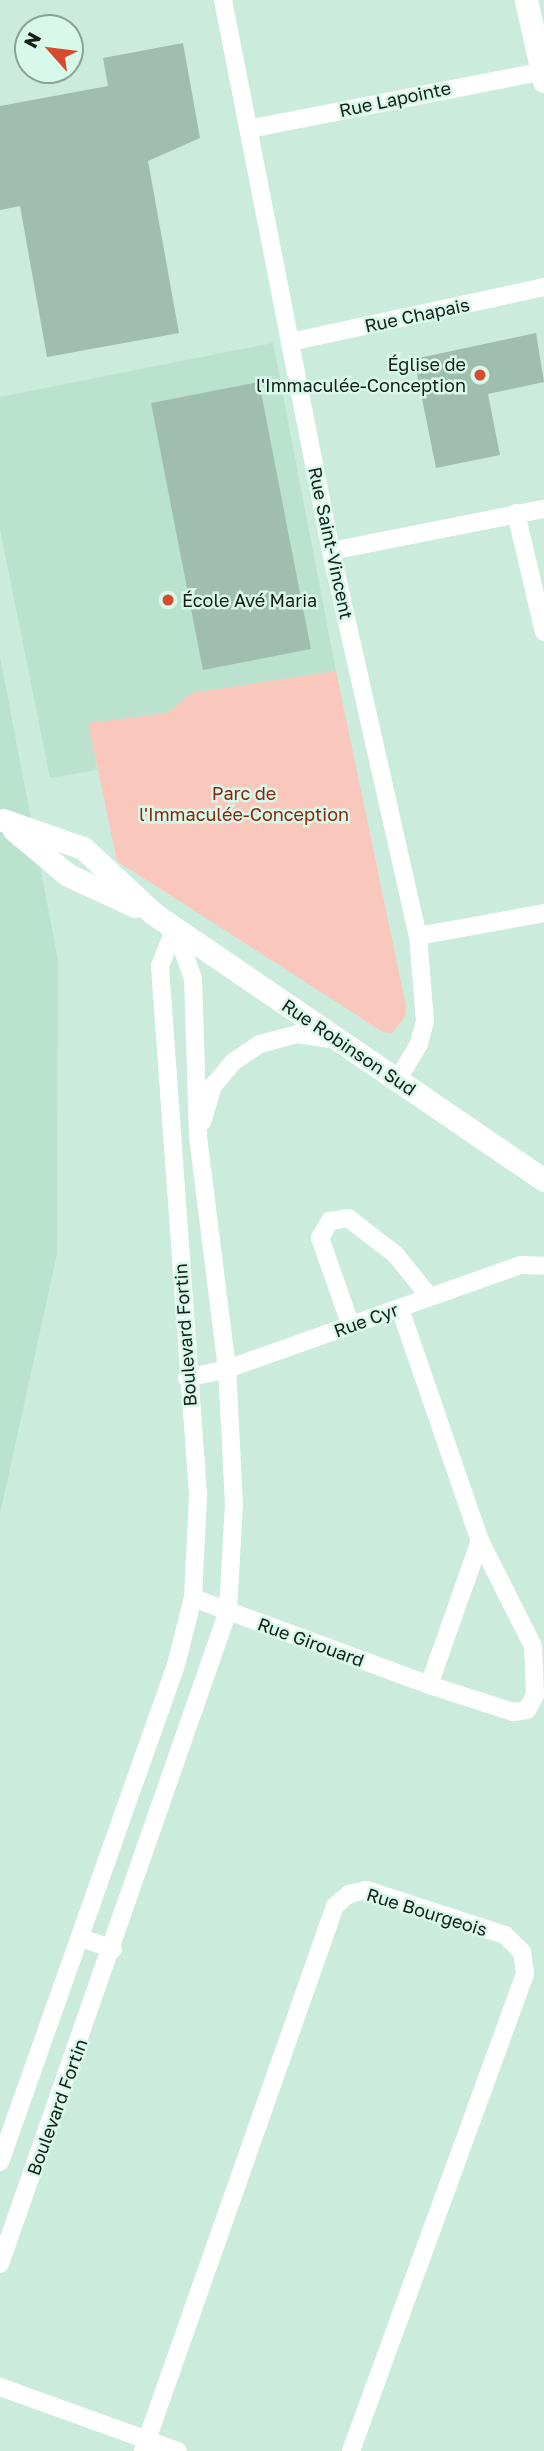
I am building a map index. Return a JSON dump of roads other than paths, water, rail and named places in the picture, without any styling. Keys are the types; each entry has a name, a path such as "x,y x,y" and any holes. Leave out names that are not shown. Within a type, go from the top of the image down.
{"street":[{"name":"Rue Saint-Vincent","path":"223,0 331,551 418,936 425,1021 419,1044 398,1079"},
{"path":"526,0 543,73"},
{"name":"Rue Lapointe","path":"249,129 543,73"},
{"name":"Rue Chapais","path":"290,342 544,287"},
{"path":"331,551 544,509"},
{"path":"516,513 544,632"},
{"name":"Rue Robinson Sud","path":"1,819 68,875 154,914 544,1180"},
{"path":"418,936 544,913"},
{"name":"Boulevard Fortin","path":"0,2264 113,1949 228,1611 234,1505 227,1369 198,1136 193,979 174,928"},
{"name":"Boulevard Fortin","path":"0,2162 176,1665 193,1598 198,1494 187,1378 160,966 174,928"},
{"name":"Boulevard Fortin","path":"198,1136 213,1087 233,1062 260,1044 298,1034 339,1040"},
{"path":"351,1326 320,1238 330,1221 348,1218 395,1254 429,1296"},
{"name":"Rue Cyr","path":"187,1378 227,1369 521,1265 544,1266"},
{"name":"Rue Girouard","path":"193,1598 429,1685 513,1712 527,1710 535,1695 533,1646 480,1541 400,1309"},
{"path":"429,1685 480,1541"},
{"name":"Rue Bourgeois","path":"145,2446 335,1906 348,1894 367,1890 505,1935 522,1952 525,1974 351,2451"},
{"path":"81,1938 113,1949"},
{"path":"0,2387 145,2446 178,2451"}],"place":[{"name":"Église de l'Immaculée-Conception","path":"480,375"},
{"name":"École Avé Maria","path":"168,600"}],"park label":[{"name":"Parc de l'Immaculée-Conception","path":"244,804"}]}
